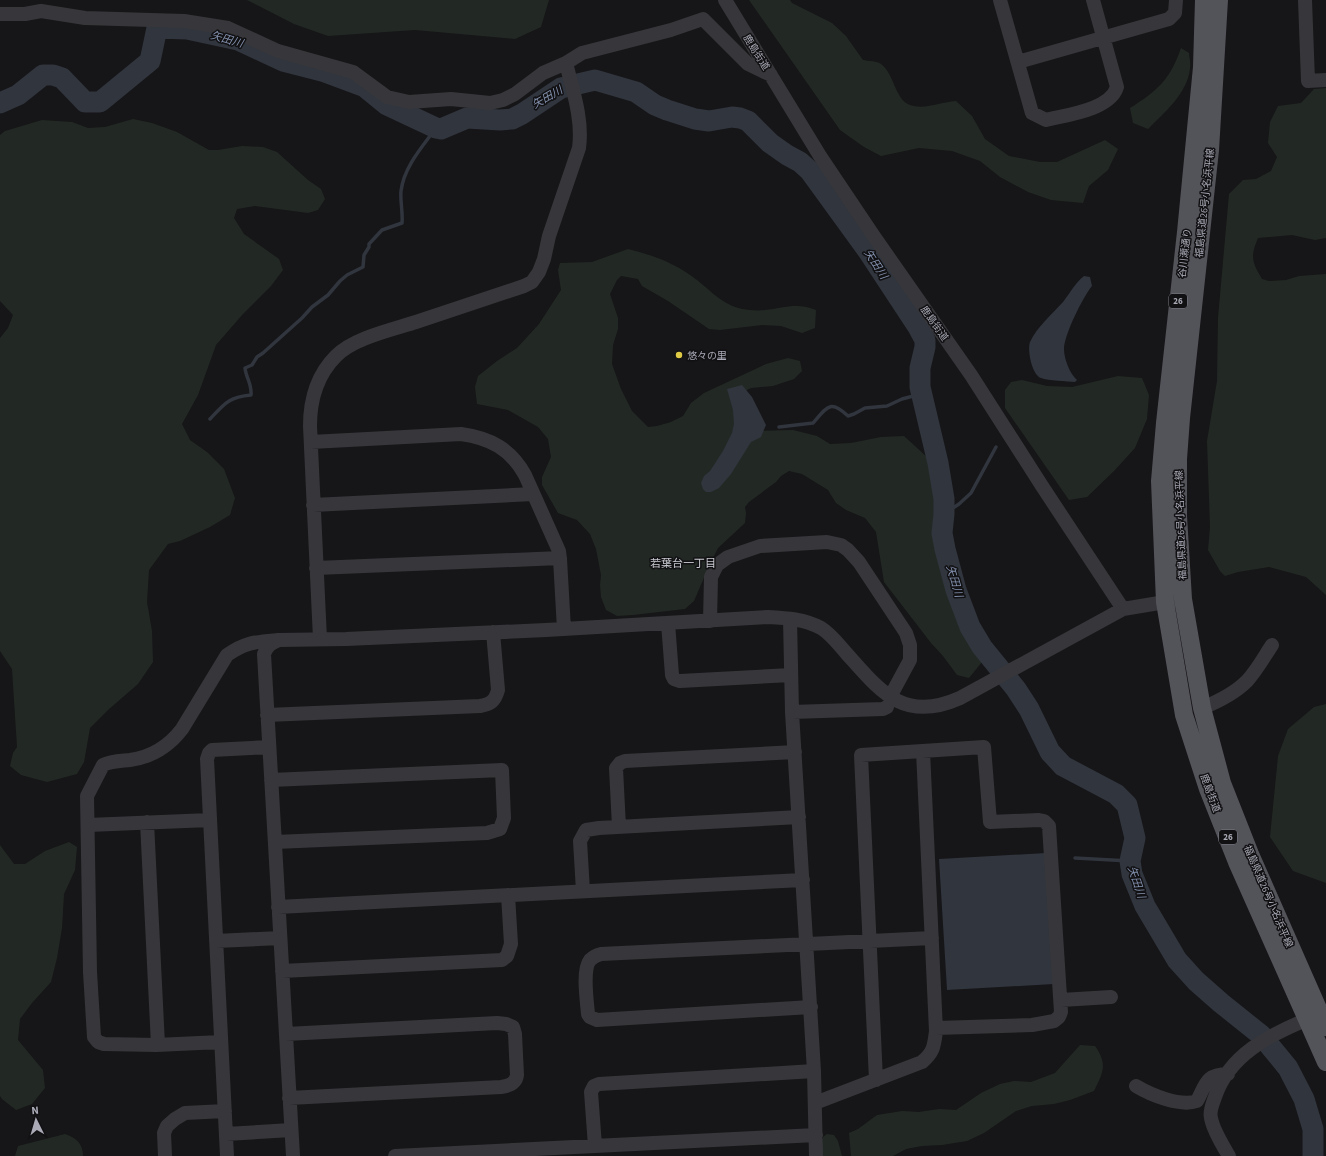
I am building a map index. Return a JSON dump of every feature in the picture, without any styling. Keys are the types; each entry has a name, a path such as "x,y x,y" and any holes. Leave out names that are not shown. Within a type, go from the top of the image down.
{"main road":[{"name":"谷川瀬通り","path":"1165,602 1160,481 1202,67 1204,0"},
{"name":"福島県道26号小名浜平線","path":"1219,0 1210,150 1181,418 1178,459 1178,516 1183,599 1202,708 1222,782 1250,854 1326,1027"},
{"name":"鹿島街道","path":"1165,602 1184,715 1208,789 1237,862 1326,1062"}],"street":[{"name":"鹿島街道","path":"725,0 820,156 971,375 1123,609"},
{"path":"1000,0 1032,113 1046,120 1096,107 1116,93 1117,87 1093,0"},
{"path":"1018,62 1169,19 1175,13 1176,0"},
{"path":"1305,0 1308,81 1326,80"},
{"path":"0,14 41,11 91,19 184,22 228,28 278,51 353,72 387,97 408,102 451,99 490,103 503,100 515,94 543,73 566,63 582,53 671,30 703,19 748,64 771,75"},
{"path":"320,639 310,442 310,412 316,387 329,364 343,350 353,344 372,336 524,286 532,282 539,272 544,259 549,236 579,148 581,138 579,120 566,63"},
{"path":"310,442 461,434 487,440 499,446 518,463 559,551 564,629"},
{"path":"314,505 533,494"},
{"path":"710,621 710,577 717,565 728,556 760,546 827,542 841,545 848,550 858,562 906,633 910,645 910,660 883,709 792,712"},
{"path":"316,568 560,558"},
{"path":"221,1042 158,1045 104,1044 98,1042 94,1037 90,972 87,796 103,765 143,757 156,752 175,738 227,655 247,643 279,640 564,629 768,618 790,619 800,620 822,629 837,642 888,702 925,707 950,702 1123,609 1183,599"},
{"path":"790,619 792,712 814,1071 816,1156"},
{"path":"668,623 672,675 674,679 680,681 792,675"},
{"path":"268,715 480,706 490,704 496,698 498,690 493,632"},
{"path":"279,640 269,645 264,654 293,1156"},
{"path":"1202,708 1230,694 1246,682 1272,645"},
{"path":"227,1156 207,759 212,750 269,747"},
{"path":"876,1080 860,755 984,747 990,822 1038,820 1044,821 1049,826 1061,1000 1059,1017 1054,1021 1032,1025 936,1028"},
{"path":"815,1103 922,1062 930,1055 935,1043 936,1028 923,751"},
{"path":"619,827 616,768 625,760 795,752"},
{"path":"271,780 502,770 504,818 500,829 495,832 487,834 275,842"},
{"path":"583,892 580,841 586,830 599,828 799,817"},
{"path":"88,825 210,820"},
{"path":"147,822 158,1045"},
{"path":"278,908 803,880"},
{"path":"282,971 502,960 507,956 511,944 508,895"},
{"path":"216,942 280,938"},
{"path":"810,1007 598,1020 590,1017 588,1014 586,968 589,961 594,956 601,954 932,938"},
{"path":"1061,1000 1111,997"},
{"path":"1230,1156 1222,1145 1210,1117 1212,1105 1219,1086 1239,1058 1256,1045 1286,1028 1308,1019"},
{"path":"286,1034 497,1023 506,1024 513,1027 515,1034 517,1068 516,1080 508,1086 501,1087 289,1098"},
{"path":"595,1146 591,1092 594,1086 599,1084 814,1071"},
{"path":"1136,1086 1147,1092 1172,1100 1192,1103 1197,1101 1207,1082 1216,1074 1228,1074"},
{"path":"165,1156 164,1133 167,1126 175,1119 185,1113 225,1110"},
{"path":"226,1134 291,1130"},
{"path":"395,1156 518,1153 595,1146 816,1135"}],"shaded area":[{"path":"247,0 549,0 541,27 515,39 415,30 328,36 294,24"},
{"path":"749,0 790,0 792,3 832,23 846,36 863,60 877,62 885,68 901,98 905,102 910,105 921,107 956,101 972,116 985,139 1009,156 1040,162 1057,162 1105,140 1118,149 1108,170 1089,186 1083,203 1051,200 1028,192 1000,177 980,161 952,151 919,148 881,156 864,147 840,130"},
{"path":"1181,48 1189,53 1190,66 1185,86 1180,94 1168,109 1148,129 1133,123 1130,108 1162,84 1177,59"},
{"path":"1326,88 1326,238 1315,240 1292,235 1258,238 1253,259 1262,279 1269,281 1286,280 1299,276 1326,274 1326,595 1306,577 1269,567 1238,572 1225,576 1220,571 1208,550 1210,527 1207,441 1217,381 1218,318 1229,194 1243,180 1256,179 1271,171 1277,157 1268,143 1270,122 1278,106 1301,103 1314,89"},
{"path":"133,119 152,123 177,132 209,150 242,146 263,147 277,152 308,180 321,189 325,199 318,210 308,213 255,206 237,209 234,218 244,234 279,259 283,270 271,286 243,314 216,345 198,395 182,424 190,440 207,452 224,469 235,498 230,515 210,527 180,541 168,544 149,570 147,602 152,631 153,662 138,684 90,728 84,762 77,774 47,782 21,775 10,766 13,753 17,747 12,669 0,651 0,338 8,328 13,315 0,301 0,135 5,131 42,120 72,122 88,128 105,127"},
{"path":"628,249 656,257 681,269 721,300 738,308 762,310 803,306 816,310 815,328 802,333 781,326 762,325 720,330 709,329 668,301 642,286 638,279 621,276 617,280 610,294 618,318 618,329 613,345 612,364 621,389 632,411 648,427 671,422 683,416 691,403 704,393 766,364 788,358 800,361 802,371 794,379 773,386 751,388 739,394 753,431 793,430 817,436 830,444 851,443 881,437 904,436 939,468 947,481 955,575 972,620 982,662 969,678 957,675 884,582 876,532 865,518 846,510 836,503 828,490 802,474 789,471 749,502 745,507 745,523 718,548 694,601 685,609 617,616 606,610 601,597 601,575 596,549 590,534 577,520 558,513 542,485 542,477 551,457 548,439 538,427 508,410 477,404 475,387 478,376 517,348 539,324 561,290 558,270 560,263 592,262"},
{"path":"1084,276 1090,277 1092,286 1075,316 1067,335 1064,349 1068,366 1077,380 1075,382 1041,378 1035,372 1031,362 1029,351 1030,342 1041,326"},
{"path":"1118,376 1142,378 1149,395 1147,419 1135,448 1114,471 1087,497 1069,500 1005,408 1005,390 1011,382 1022,380 1047,386 1072,387"},
{"path":"742,385 752,397 766,425 761,437 751,442 731,474 719,488 711,492 706,492 701,483 704,476 710,471 723,451 732,433 734,424 733,410 727,389"},
{"path":"1326,704 1326,883 1293,871 1270,837 1278,756 1288,729 1314,707"},
{"path":"69,842 77,847 75,870 64,894 62,928 51,982 20,1019 18,1040 43,1070 45,1088 32,1104 16,1110 0,1096 0,845 14,864 25,864 45,851"},
{"path":"1046,853 1054,984 947,990 939,859"},
{"path":"1080,1045 1095,1046 1102,1058 1102,1074 1094,1091 1070,1100 1054,1104 1032,1106 1016,1111 984,1133 967,1141 906,1149 893,1156 851,1156 849,1133 858,1129 877,1115 902,1111 919,1112 939,1109 956,1110 981,1093 1000,1084 1014,1081 1031,1082 1055,1073"},
{"path":"65,1134 72,1137 80,1144 83,1151 83,1156 15,1156 18,1146"},
{"path":"827,1134 834,1135 838,1141 842,1156 820,1156 823,1137"}],"waterway":[{"name":"矢田川","path":"0,103 18,95 43,75 53,75 62,78 85,102 100,102 150,61 157,28 187,29 238,40 283,61 322,71 365,87 387,105 436,128 441,129 467,118 500,120 512,119 561,88 595,80 636,92 655,105 695,119 709,121 732,117 748,121 770,143 800,162 810,171 868,251 925,340 925,347 920,368 920,387 938,463 944,499 942,533 956,590 970,627 982,647 1016,689 1029,709 1050,752 1063,766 1116,794 1127,805 1135,838 1130,861 1132,874 1145,906 1177,960 1196,981 1261,1035 1288,1068 1304,1099 1313,1129 1313,1156"},
{"path":"210,419 232,399 251,395 251,388 245,368 252,365 257,357 302,318 312,307 328,295 347,275 363,267 364,255 369,247 369,244 382,230 402,223 401,191 403,182 414,158 436,128"},
{"path":"779,427 813,423 825,409 829,407 837,408 848,416 865,408 887,406 902,399 921,394"},
{"path":"944,514 959,504 971,493 996,447"},
{"path":"1075,858 1130,861"}],"place":[{"name":"悠々の里","path":"679,355"}],"district":[{"name":"若葉台一丁目","path":"683,563"}]}
